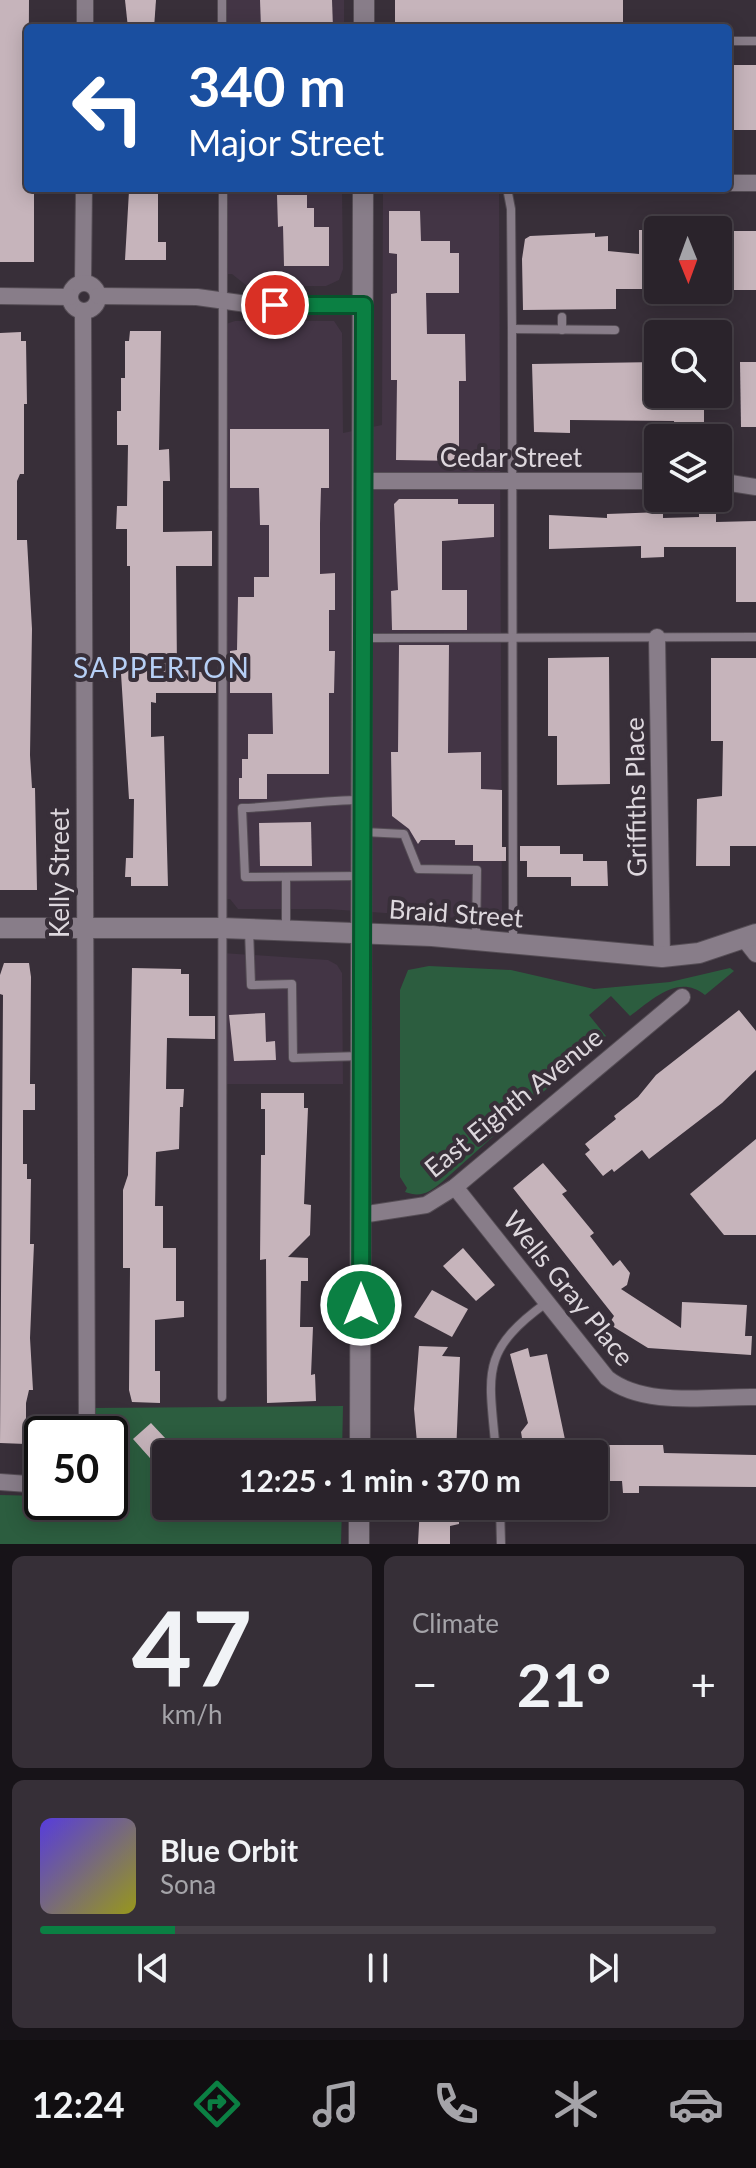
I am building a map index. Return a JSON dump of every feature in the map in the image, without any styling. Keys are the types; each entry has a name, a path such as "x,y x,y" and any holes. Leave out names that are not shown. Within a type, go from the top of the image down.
{"street":[{"path":"85,0 85,24"},
{"path":"364,0 364,24"},
{"path":"732,183 756,183"},
{"path":"83,282 84,192"},
{"path":"360,1440 363,192"},
{"path":"83,282 95,288 98,296 96,305 83,311 72,305 70,297 75,285 83,282"},
{"path":"0,296 70,297"},
{"path":"98,296 364,305"},
{"name":"Kelly Street","path":"83,311 87,1416"},
{"name":"Cedar Street","path":"363,481 644,481"},
{"path":"732,483 756,487"},
{"name":"Griffiths Place","path":"657,637 662,957"},
{"name":"Braid Street","path":"0,928 222,928 363,933 476,939 662,957 752,943"},
{"name":"East Eighth Avenue","path":"361,1215 426,1205 455,1187 682,997"},
{"name":"Wells Gray Place","path":"455,1187 607,1378 619,1387 655,1396 756,1397"},
{"path":"0,1482 24,1484"},
{"path":"359,1520 359,1544"}],"lane":[{"path":"222,0 222,24"},
{"path":"732,41 756,41"},
{"path":"222,1397 223,192"},
{"path":"508,192 511,209 512,329 513,942"},
{"path":"562,317 562,330"},
{"path":"512,329 615,330"},
{"path":"363,638 756,637"},
{"path":"363,800 308,800 284,807 242,808 245,877 363,876"},
{"path":"363,832 404,834 418,869 477,870 476,939"},
{"path":"286,877 286,931"},
{"path":"249,930 251,985 292,984 293,1058 362,1056"},
{"path":"495,1440 492,1363 509,1331 546,1303"},
{"path":"500,1520 501,1544"}],"shaded area":[{"path":"222,0 344,0 344,24 222,24"},
{"path":"223,192 342,192 343,269 339,280 326,286 247,286 232,274 223,274"},
{"path":"383,192 499,192 502,921 327,909 238,909 230,899 222,899 223,325 235,321 334,321 342,333 343,433 382,425"},
{"path":"222,953 328,960 337,965 342,973 343,1084 227,1084"}],"green space":[{"path":"429,966 511,970 594,989 670,982 730,968 734,971 705,995 695,989 675,988 630,1016 611,996 589,1015 606,1036 442,1182 429,1191 416,1194 405,1192 407,1188 400,1177 400,990 408,970"},
{"path":"343,1406 342,1440 152,1440 152,1520 342,1520 341,1544 0,1544 0,1495 24,1496 24,1520 128,1520 128,1416 93,1416 93,1408"}],"building":[{"path":"0,0 29,0 29,24 24,24 24,192 34,192 34,262 0,262"},
{"path":"125,0 156,0 154,24 128,24"},
{"path":"260,0 332,0 333,24 261,24"},
{"path":"395,0 623,0 623,24 395,24"},
{"path":"732,65 756,65 756,130 732,130"},
{"path":"129,192 158,192 158,242 166,242 166,260 125,260"},
{"path":"277,195 307,195 307,208 314,208 314,227 329,227 329,266 284,266 283,226 278,227"},
{"path":"389,211 420,211 421,241 450,241 450,253 459,253 459,293 426,293 427,334 465,334 466,381 459,381 459,461 396,460 397,380 391,380 391,294 397,293 397,254 389,253"},
{"path":"639,230 644,230 644,289 616,289 616,309 523,310 522,259 525,239 530,236 595,233 595,237 608,236 608,251 639,254"},
{"path":"732,231 756,231 756,290 732,290"},
{"path":"130,331 161,331 159,450 169,449 170,481 163,481 163,532 212,531 212,566 176,566 177,669 216,674 216,693 156,693 156,703 151,702 151,737 164,736 168,886 131,886 131,877 125,877 126,858 133,858 134,799 129,799 120,658 130,658 130,566 127,566 127,529 116,529 117,506 127,506 128,445 117,445 117,411 121,411 125,341 129,341"},
{"path":"21,332 21,341 26,341 27,404 24,404 24,474 20,474 17,481 17,540 27,540 32,629 30,755 32,788 35,788 37,890 0,890 0,333"},
{"path":"644,362 644,408 704,408 704,424 570,420 570,433 534,432 532,364"},
{"path":"740,362 756,362 756,427 741,427"},
{"path":"230,429 329,429 329,488 321,488 320,574 335,573 335,610 329,610 329,651 335,651 334,693 329,693 329,774 267,774 267,799 239,799 239,778 242,778 242,759 248,759 248,734 273,734 272,693 230,693 230,651 237,650 238,597 254,597 254,577 269,577 269,525 260,525 259,488 230,488"},
{"path":"399,499 458,499 458,504 494,504 494,537 442,541 442,590 467,590 467,630 392,630 391,591 398,590 394,504"},
{"path":"663,512 663,518 699,517 699,512 716,512 716,522 756,521 756,602 736,602 736,547 664,547 664,557 641,558 641,546 549,549 549,515 607,518 607,514"},
{"path":"399,645 449,645 448,753 481,752 481,789 502,790 502,847 506,847 506,861 473,861 473,845 455,845 455,840 421,840 418,844 409,829 392,816 391,752 398,752"},
{"path":"609,657 610,784 557,785 557,736 548,736 548,658"},
{"path":"711,658 756,658 756,846 730,846 730,866 696,866 697,799 722,796 723,741 711,741"},
{"path":"311,822 312,866 260,866 259,823"},
{"path":"520,846 560,846 560,854 583,854 583,861 607,861 608,886 571,886 571,877 527,877 527,861 520,861"},
{"path":"4,963 29,963 30,1084 35,1084 35,1110 23,1110 23,1164 27,1164 27,1179 31,1179 30,1244 34,1244 30,1338 33,1390 29,1390 26,1403 24,1444 0,1443 3,995 0,994 0,975"},
{"path":"132,968 181,969 181,974 189,974 189,1016 215,1016 215,1039 167,1038 166,1089 184,1089 183,1107 180,1107 179,1149 156,1152 155,1206 163,1206 163,1248 176,1248 176,1301 184,1301 184,1317 155,1320 155,1371 160,1371 160,1403 132,1402 129,1390 130,1268 123,1268 123,1190 128,1175"},
{"path":"739,1010 756,1031 756,1070 722,1103 649,1159 642,1150 614,1172 612,1169 603,1176 585,1154 590,1150 585,1144 616,1119 614,1116 638,1097 656,1075"},
{"path":"265,1013 266,1042 275,1041 276,1060 234,1061 229,1015"},
{"path":"261,1093 304,1093 304,1108 308,1108 304,1204 311,1205 310,1235 288,1257 308,1258 308,1281 301,1281 300,1327 313,1327 311,1375 315,1374 316,1401 267,1403 266,1259 260,1260 261,1155 265,1155 265,1109 261,1109"},
{"path":"756,1139 756,1235 724,1235 690,1194"},
{"path":"543,1163 567,1191 562,1194 594,1233 590,1236 613,1266 620,1260 630,1273 627,1285 621,1289 681,1328 682,1302 747,1305 745,1336 752,1336 751,1355 648,1348 609,1324 614,1316 513,1188"},
{"path":"463,1248 495,1285 476,1301 443,1266"},
{"path":"432,1290 468,1309 452,1337 414,1317"},
{"path":"419,1346 448,1347 442,1356 460,1357 457,1440 417,1440 414,1409"},
{"path":"528,1348 530,1357 547,1354 565,1440 522,1440 521,1432 528,1423 510,1354"},
{"path":"151,1423 167,1440 152,1440 152,1460 133,1439"},
{"path":"608,1445 663,1445 664,1453 756,1455 756,1487 639,1486 639,1493 623,1493 622,1481 608,1481"},
{"path":"419,1520 459,1520 459,1524 450,1526 450,1544 418,1544"},
{"path":"507,1520 589,1520 589,1522"}],"district":[{"name":"SAPPERTON","path":"162,667"}],"route":[{"path":"275,305 364,305 361,1305"}]}
